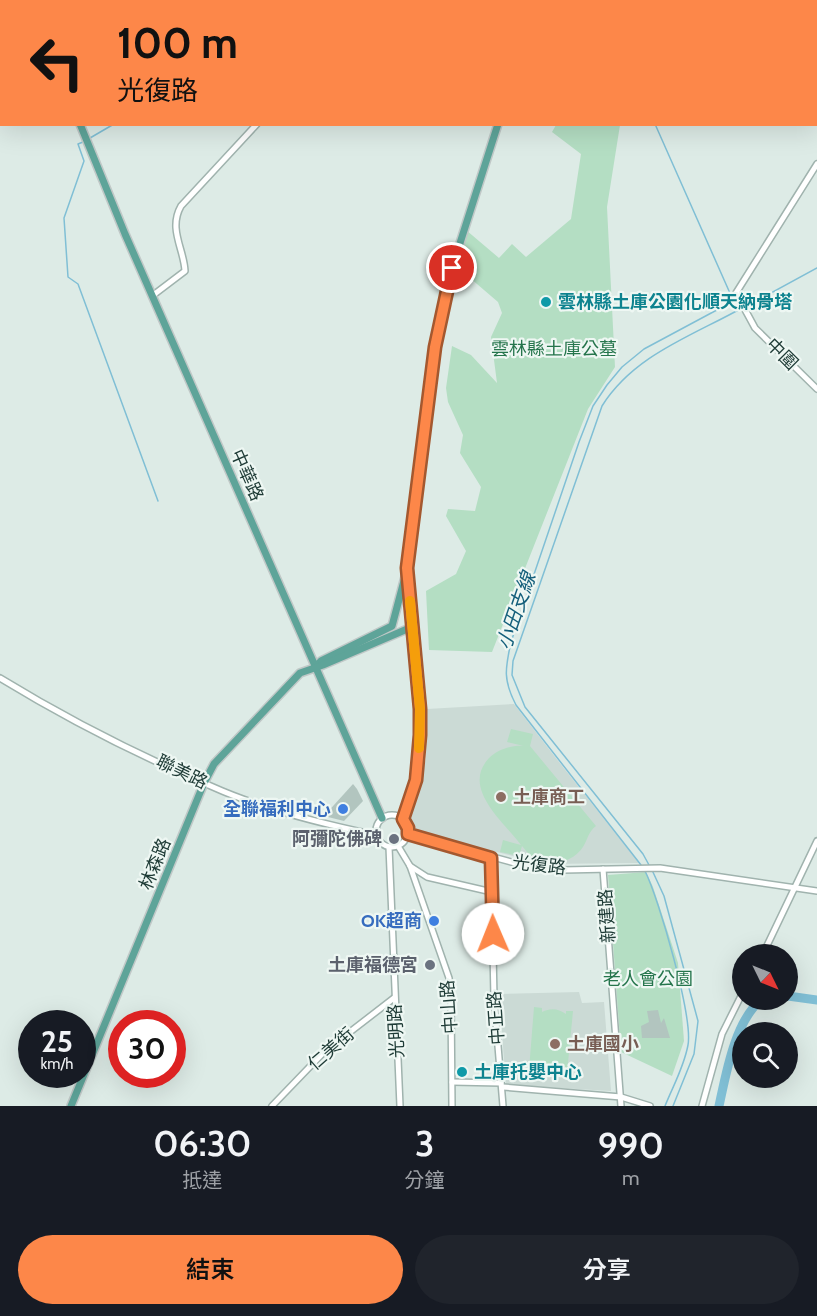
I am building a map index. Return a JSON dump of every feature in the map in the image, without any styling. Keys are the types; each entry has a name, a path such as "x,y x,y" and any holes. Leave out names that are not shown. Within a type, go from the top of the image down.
{"main road":[{"path":"412,627 407,568 435,347 446,287 497,126"},
{"name":"中華路","path":"82,128 152,296 382,818"},
{"name":"林森路","path":"315,667 321,661 392,626 407,568"},
{"name":"林森路","path":"71,1106 204,783 214,764 300,673 412,627"}],"street":[{"path":"152,296 185,271 177,239 177,216 182,206 255,126"},
{"name":"中圍","path":"817,164 736,293 755,328 817,389"},
{"path":"403,819 416,780 420,735 420,709 412,627"},
{"name":"聯美路","path":"0,678 96,730 204,783 322,824 376,835"},
{"path":"392,815 403,819 408,828 408,834 398,846 389,847 380,843 376,835 376,826 382,818 392,815"},
{"name":"光復路","path":"408,834 526,866 563,870 660,868 795,889"},
{"path":"767,944 817,840"},
{"name":"中山路","path":"398,846 410,866 448,978 451,1000 452,1106"},
{"name":"光明路","path":"389,847 400,1106"},
{"name":"中正路","path":"491,858 494,998 503,1106"},
{"path":"410,866 427,877 492,892"},
{"name":"新建路","path":"603,869 621,1106"},
{"path":"795,889 817,891"},
{"name":"仁美街","path":"272,1106 324,1052 394,998"},
{"path":"702,1106 722,1034 734,1010"},
{"path":"452,1082 621,1098 650,1106"}],"shaded area":[{"name":"土庫商工","path":"514,704 639,863 546,864 420,833 412,824 410,812 426,759 427,709"},
{"name":"土庫國小","path":"579,992 582,1003 604,1002 611,1091 506,1085 499,994"}],"green space":[{"name":"雲林縣土庫公墓","path":"555,126 620,126 607,207 615,367 588,409 492,652 429,650 426,591 456,574 466,551 446,516 448,509 475,511 481,487 460,453 463,435 448,402 446,388 452,346 471,355 497,383 491,337 502,313 498,302 456,266 466,230 499,258 512,244 526,257 571,219 581,154 552,132"},
{"path":"511,729 533,734 530,746 596,826 579,852 568,860 555,864 541,863 533,859 522,846 519,856 500,852 503,840 521,845 488,804 480,781 482,769 489,758 505,748 524,746 507,742"},
{"name":"老人會公園","path":"646,872 678,963 684,1041 672,1076 621,1052 608,875"},
{"path":"534,1007 542,1008 542,1012 554,1009 566,1014 566,1011 573,1011 567,1073 561,1072 561,1068 547,1072 538,1066 537,1070 529,1070"}],"building":[{"name":"全聯福利中心","path":"353,784 363,801 344,821 324,816"},
{"path":"658,1010 661,1023 664,1018 670,1038 642,1038 641,1026 649,1022 647,1011"}],"waterway":[{"path":"90,138 111,126"},
{"path":"656,126 733,300"},
{"path":"83,142 78,144 84,161 64,218 68,277 78,284 158,501"},
{"name":"小田支線","path":"747,306 817,268"},
{"path":"641,865 516,705 507,681 507,660 511,642 593,406 622,367 644,349 728,304"},
{"name":"小田支線","path":"649,865 643,854 525,707 512,675 513,661 602,406 615,388 647,360 665,348 742,308"},
{"name":"小田支線","path":"652,870 664,896 698,1021 694,1054 673,1106"},
{"path":"645,871 674,958 688,1031 688,1045 684,1061 665,1106"},
{"path":"798,997 817,1000"},
{"path":"719,1106 733,1048 752,1010"}],"slow traffic":[{"path":"410,601 420,709 419,748"}],"place":[{"name":"雲林縣土庫公園化順天納骨塔","path":"546,302"},
{"name":"土庫商工","path":"501,797"},
{"name":"全聯福利中心","path":"343,809"},
{"name":"阿彌陀佛碑","path":"394,839"},
{"name":"OK超商","path":"434,921"},
{"name":"土庫福德宮","path":"430,965"},
{"name":"土庫國小","path":"555,1044"},
{"name":"土庫托嬰中心","path":"462,1072"}],"route":[{"path":"452,268 446,287 435,347 407,568 420,709 420,735 416,780 403,819 408,828 408,834 491,858 493,934"}]}
